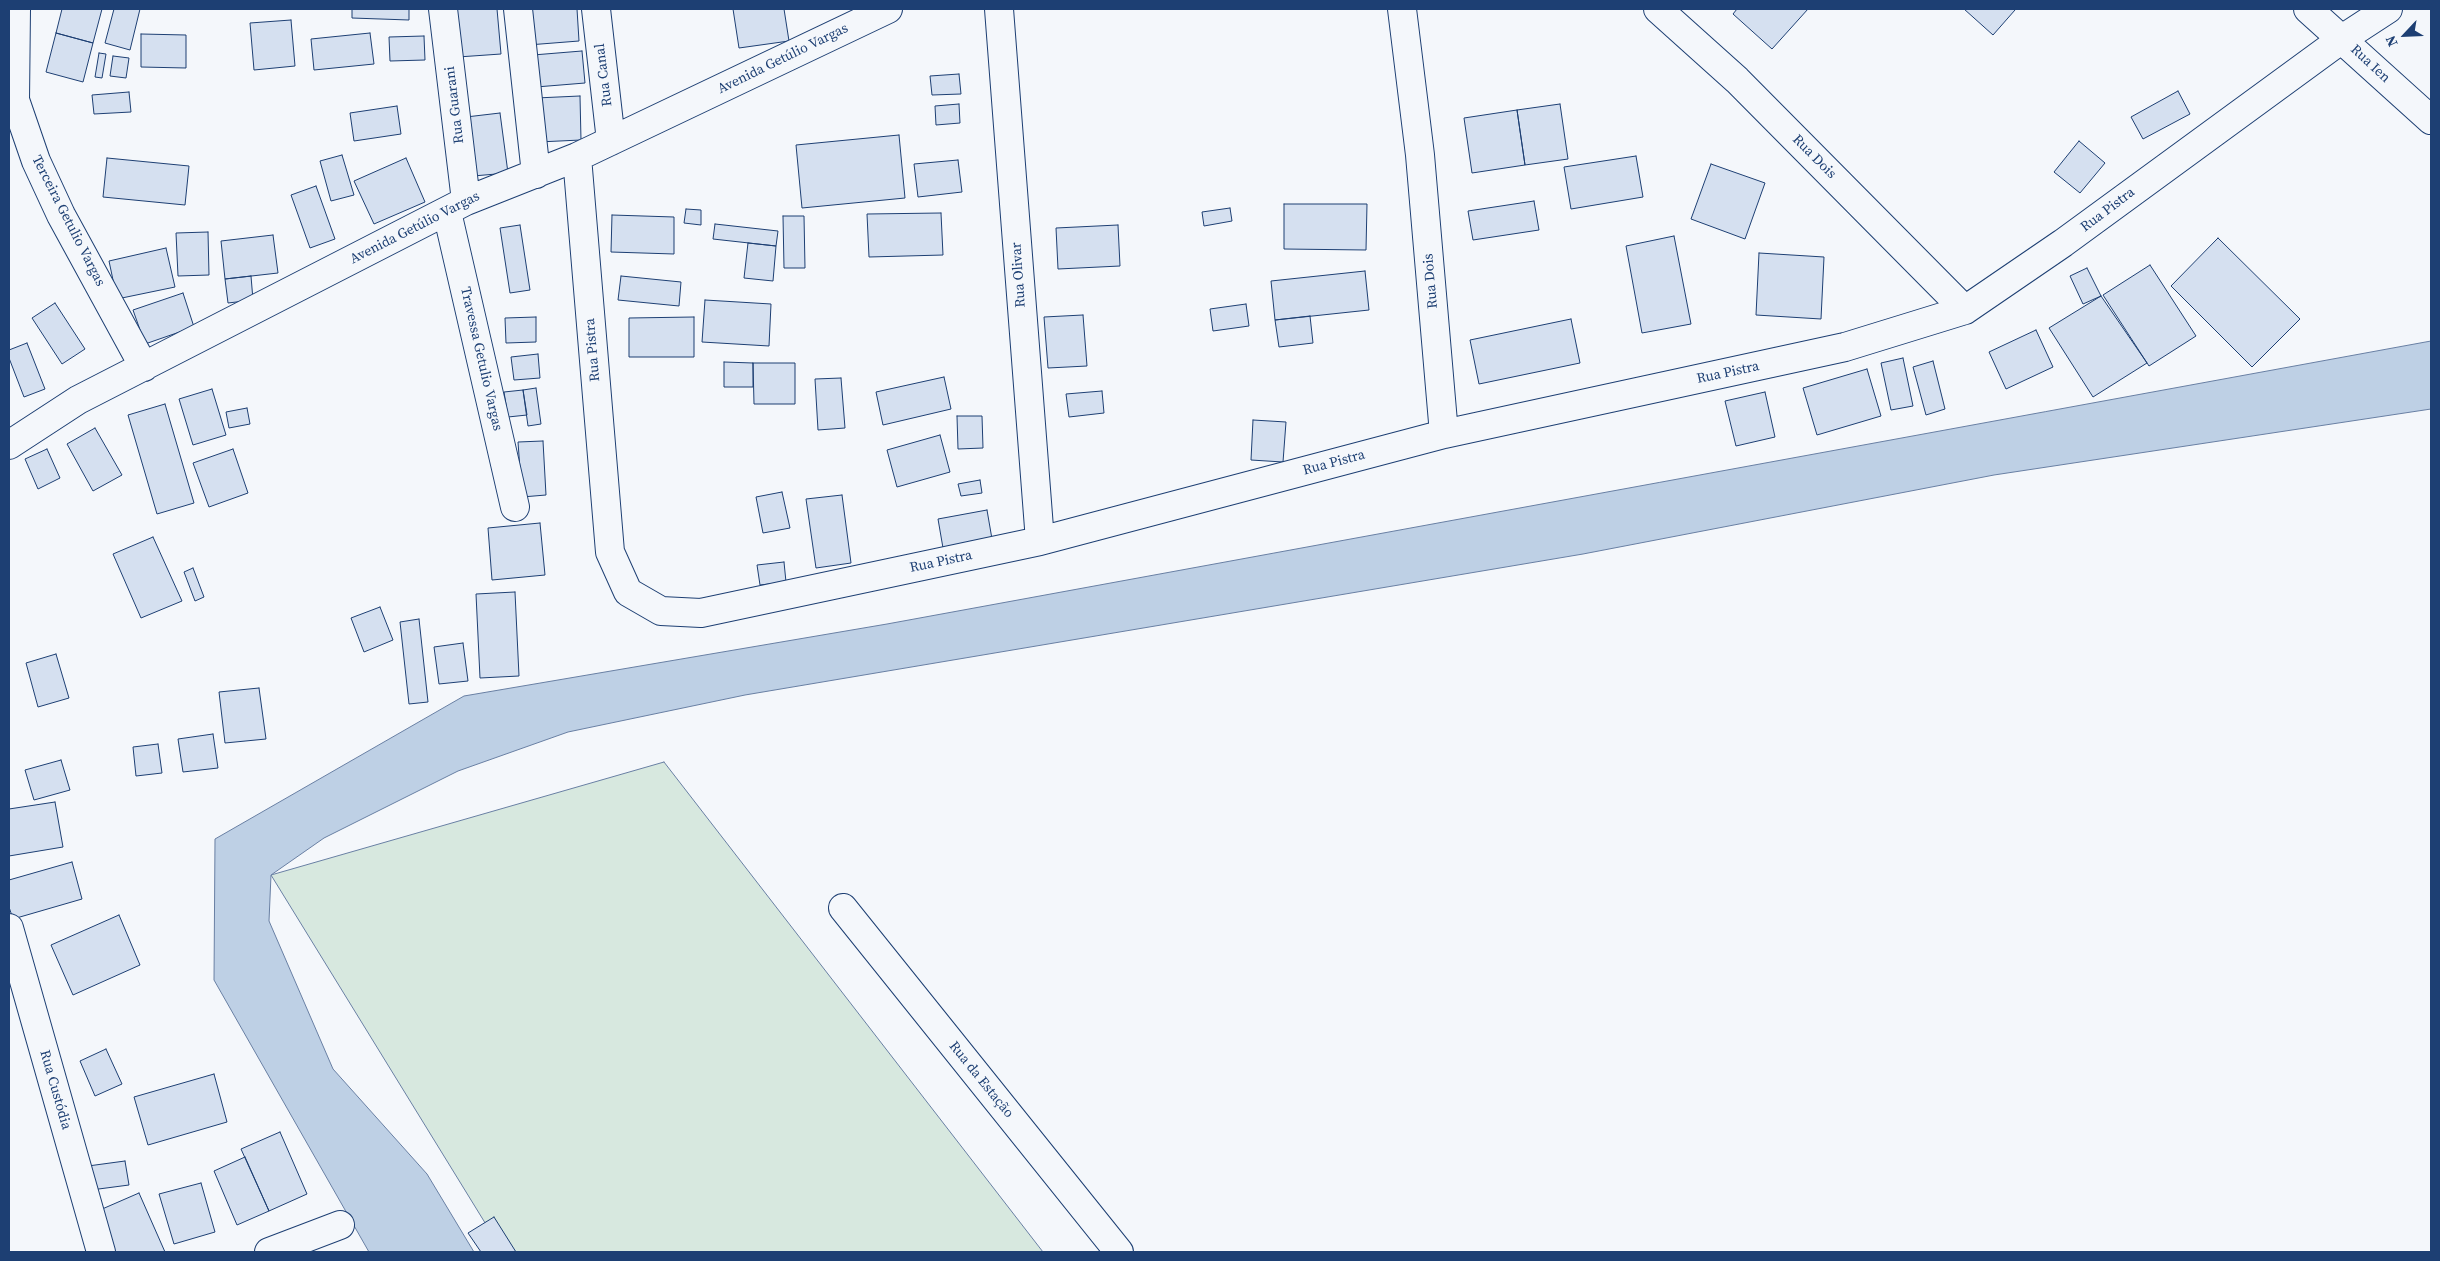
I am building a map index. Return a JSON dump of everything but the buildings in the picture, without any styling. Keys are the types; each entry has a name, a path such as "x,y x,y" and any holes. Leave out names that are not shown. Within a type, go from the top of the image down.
{"street":[{"name":"Terceira Getulio Vargas","path":"16,9 15,100 36,161 62,215 144,367"},
{"name":"Rua Guarani","path":"443,9 456,206"},
{"path":"518,9 536,174"},
{"name":"Rua Canal","path":"596,9 611,141"},
{"name":"Avenida Getúlio Vargas","path":"9,445 78,400 456,206 577,157 888,9"},
{"name":"Rua Olivar","path":"999,9 1040,541"},
{"name":"Rua Dois","path":"1402,9 1420,155 1444,434"},
{"name":"Rua Dois","path":"1658,9 1737,80 1965,310"},
{"name":"Rua Ien","path":"2308,9 2431,120"},
{"name":"Rua Pistra","path":"577,157 610,552 628,592 661,611 701,613 1040,541 1444,434 1845,348 1965,310 2063,243 2342,39 2388,9"},
{"name":"Travessa Getulio Vargas","path":"456,206 515,507"},
{"name":"Rua da Estação","path":"843,908 1119,1252"},
{"name":"Rua Custódia","path":"9,928 101,1252"},
{"path":"269,1252 340,1225"}],"shaded area":[{"path":"664,762 1043,1252 503,1252 271,875"}],"water":[{"path":"2431,341 2431,409 1994,475 1583,554 745,695 568,732 458,771 324,838 271,875 269,921 333,1069 427,1174 474,1252 369,1252 214,980 215,839 464,696 887,624"}]}
